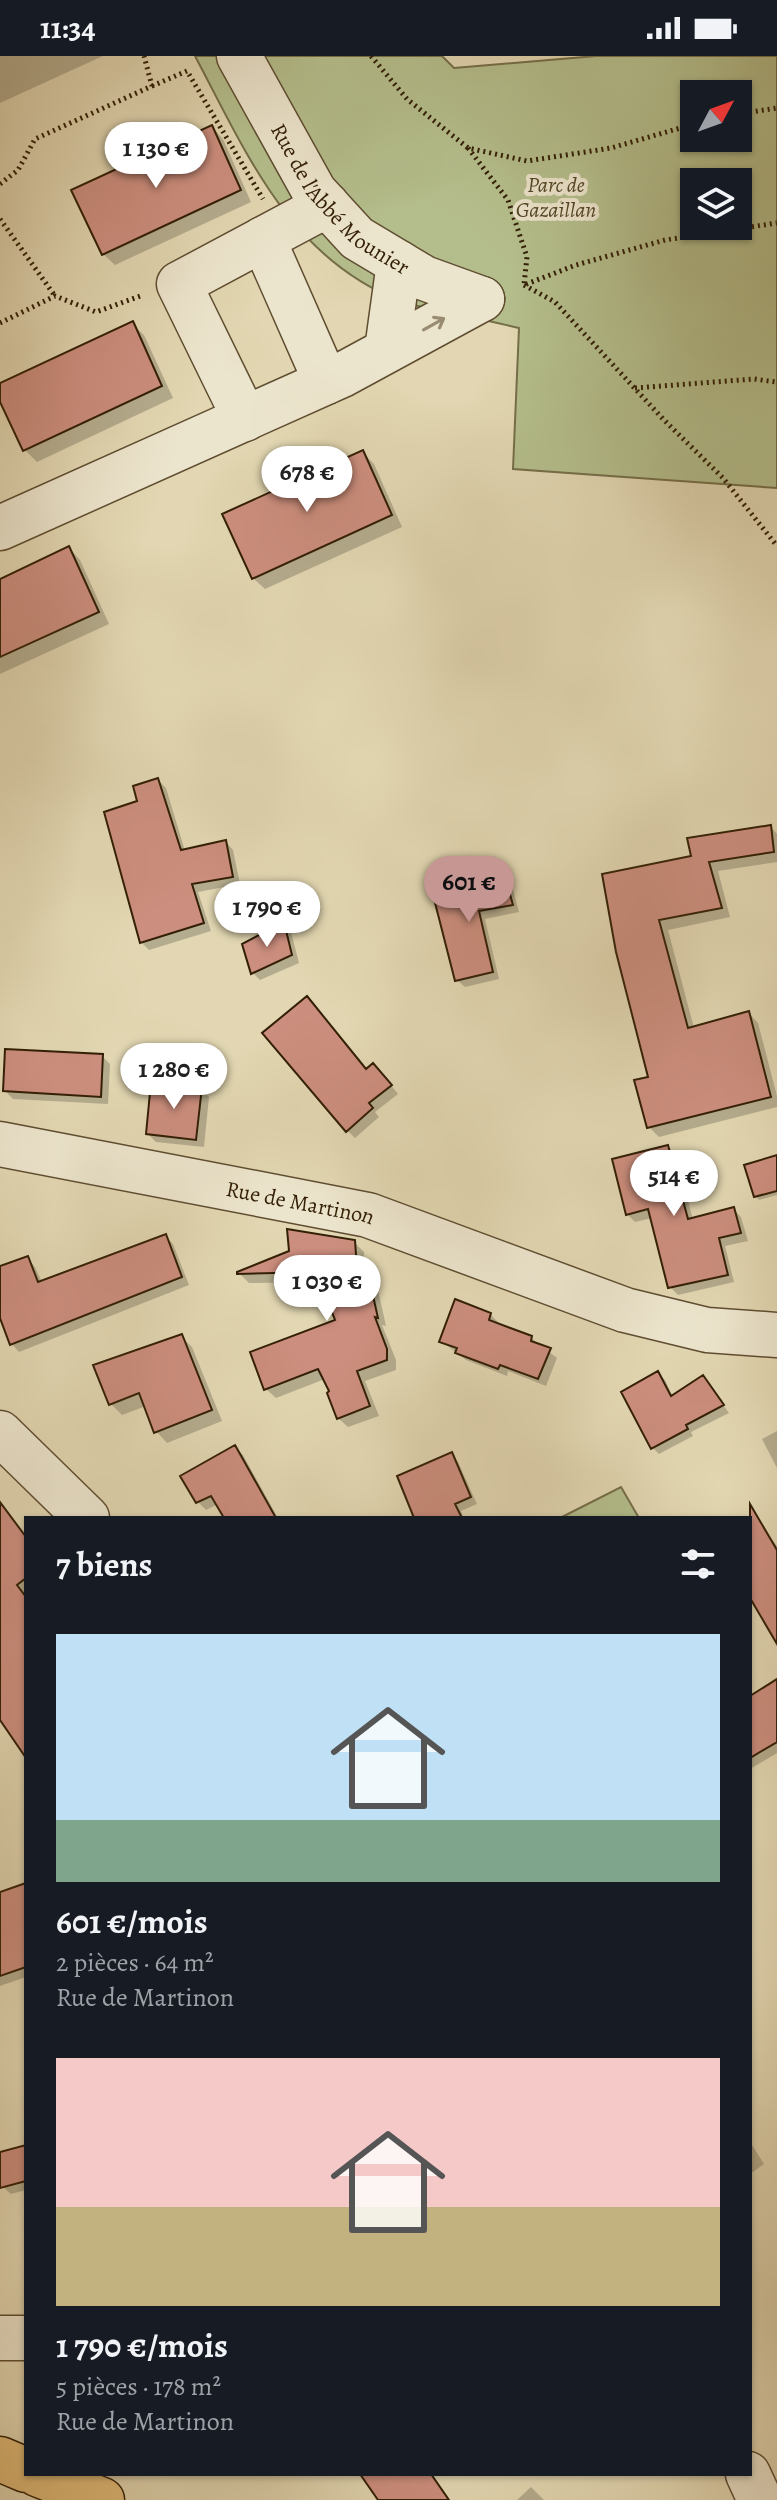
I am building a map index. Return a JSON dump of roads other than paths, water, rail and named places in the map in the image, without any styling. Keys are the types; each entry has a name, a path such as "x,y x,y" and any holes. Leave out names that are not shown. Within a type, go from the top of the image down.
{"main road":[{"path":"0,2459 24,2469"},
{"path":"42,2476 102,2500"}],"street":[{"name":"Rue de l'Abbé Mounier","path":"239,56 314,191 357,238 424,278 482,299 387,350"},
{"path":"245,419 179,284 327,205"},
{"path":"272,235 326,382"},
{"path":"0,528 326,382 387,350 399,263"},
{"name":"Rue de Martinon","path":"0,1144 368,1215 625,1310 707,1330 777,1335"},
{"path":"0,1433 85,1516"},
{"path":"0,2338 24,2338"},
{"path":"749,2476 760,2500"}],"park label":[{"name":"Parc de Gazaillan","path":"556,196"}]}
